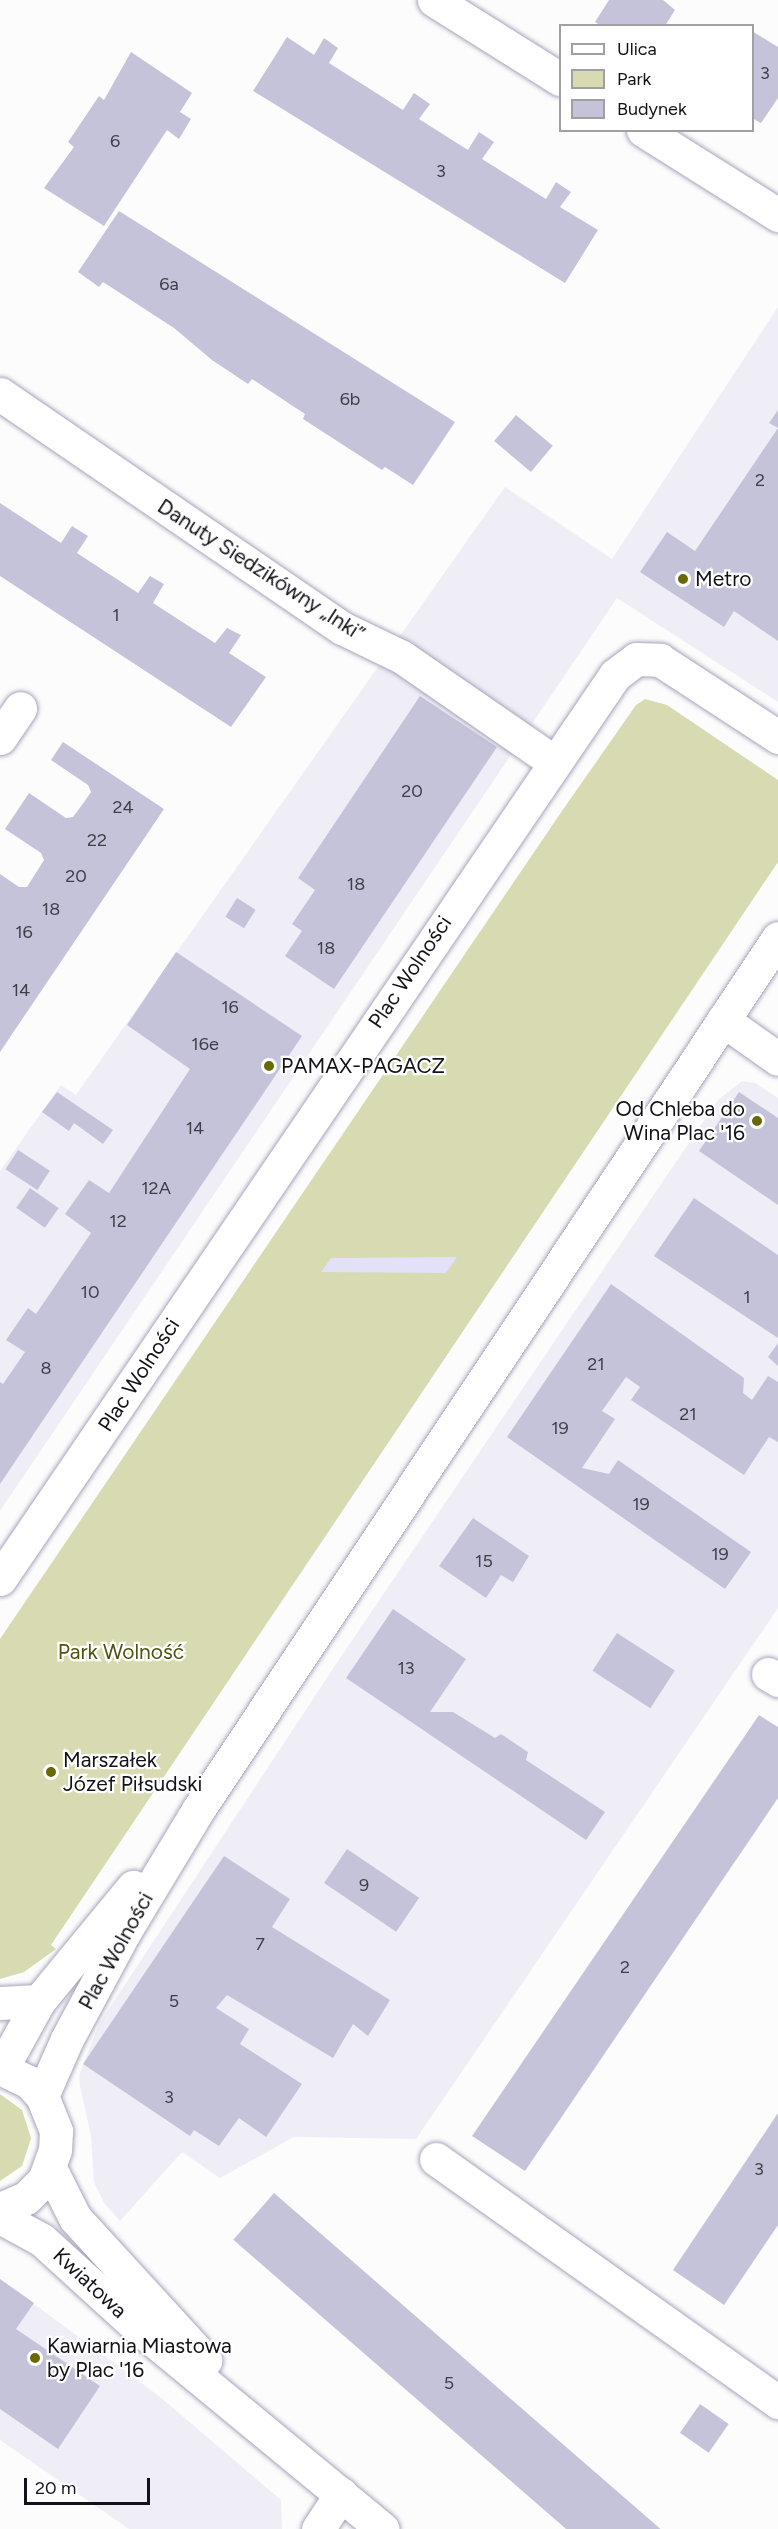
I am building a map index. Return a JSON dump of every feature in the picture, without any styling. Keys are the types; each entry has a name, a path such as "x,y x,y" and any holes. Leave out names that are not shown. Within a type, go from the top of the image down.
{"street":[{"path":"434,0 559,78"},
{"path":"646,132 778,215"},
{"name":"Danuty Siedzikówny „Inki”","path":"0,394 342,628 402,657 554,762"},
{"name":"Plac Wolności","path":"0,1579 615,675 636,659 660,660 778,737"},
{"path":"0,738 20,708"},
{"name":"Plac Wolności","path":"42,2096 67,2039 125,1931 198,1810 778,938"},
{"path":"723,1020 778,1059"},
{"name":"Plac Wolności","path":"1,2068 39,2001 198,1810"},
{"path":"0,2003 39,2001"},
{"path":"0,2210 26,2199 50,2168 56,2131 42,2096 29,2082 1,2068"},
{"path":"436,2159 778,2402"},
{"name":"Kwiatowa","path":"50,2168 75,2217 287,2446"},
{"name":"Kwiatowa","path":"0,2217 42,2240 141,2330 287,2446 382,2529"},
{"path":"318,2529 340,2494"}],"shaded area":[{"path":"778,307 778,702 617,598 0,1511 0,1171 61,1085 76,1095 505,487 612,559"},
{"path":"742,1081 755,1083 778,1098 778,1608 416,2139 294,2137 220,2178 182,2152 120,2221 104,2203 94,2182 91,2136 80,2086 79,2075 99,2024 336,1664 718,1100"},
{"path":"0,2279 159,2396 281,2500 282,2529 129,2529 0,2440"}],"green space":[{"name":"Park Wolność","path":"645,699 667,705 778,780 778,862 51,1945 56,1949 24,1972 0,1979 0,1639 562,811 636,705"},
{"path":"0,2094 22,2110 31,2138 22,2166 0,2181"}],"water":[{"path":"457,1257 446,1273 321,1272 331,1258"}],"building":[{"path":"609,0 663,0 675,10 666,24 598,24 595,22"},
{"path":"754,32 778,47 778,98 761,123 754,119"},
{"path":"287,37 314,55 324,38 338,48 329,63 403,110 414,93 430,104 419,119 468,150 479,132 494,142 482,159 546,199 556,182 571,192 560,207 598,230 565,283 253,91"},
{"path":"131,52 192,93 180,112 191,119 179,139 167,130 104,226 44,188 74,147 68,142 99,96 104,100"},
{"path":"119,211 455,422 413,485 385,467 382,470 303,419 305,414 252,379 248,384 212,360 174,328 103,282 99,287 78,272"},
{"path":"778,410 778,428 769,423"},
{"path":"516,415 553,446 531,472 494,441"},
{"path":"778,428 778,641 734,611 724,627 640,572 667,532 695,551"},
{"path":"0,503 61,543 72,526 88,536 77,553 138,593 150,576 164,584 153,603 215,643 227,628 241,635 229,653 266,677 231,727 0,576"},
{"path":"420,696 497,747 334,989 285,956 302,931 292,924 315,890 298,878"},
{"path":"63,742 164,809 0,1052 0,874 19,887 27,887 44,860 41,853 5,829 29,793 66,818 73,817 91,792 88,785 51,760"},
{"path":"237,898 256,910 244,928 225,917"},
{"path":"176,952 302,1036 0,1484 0,1382 3,1384 25,1352 6,1340 28,1308 36,1314 91,1233 65,1214 89,1180 109,1193 190,1069 127,1025"},
{"path":"57,1092 113,1130 103,1144 74,1123 69,1131 42,1112"},
{"path":"739,1092 778,1118 778,1205 699,1151"},
{"path":"18,1150 50,1171 37,1190 5,1169"},
{"path":"30,1188 59,1208 45,1228 16,1208"},
{"path":"694,1198 778,1255 778,1338 654,1256"},
{"path":"611,1284 744,1378 743,1393 752,1400 768,1376 778,1382 778,1442 769,1437 744,1475 631,1400 640,1387 626,1377 602,1411 615,1419 582,1468 609,1474 618,1460 751,1552 725,1589 507,1437"},
{"path":"778,1343 778,1366 768,1357"},
{"path":"473,1518 529,1556 513,1582 501,1575 486,1598 439,1566"},
{"path":"393,1609 466,1659 430,1712 453,1712 495,1738 501,1734 528,1752 526,1760 605,1812 586,1840 346,1678"},
{"path":"617,1633 675,1671 650,1708 592,1671"},
{"path":"759,1715 778,1727 778,1798 525,2171 472,2136"},
{"path":"347,1849 419,1898 396,1932 324,1883"},
{"path":"224,1856 290,1899 272,1927 390,2000 368,2036 353,2024 333,2058 227,1995 216,2008 249,2029 240,2044 302,2084 266,2137 239,2118 219,2146 194,2130 190,2136 83,2064"},
{"path":"778,2113 778,2225 724,2305 673,2270"},
{"path":"274,2193 661,2529 566,2529 233,2240"},
{"path":"0,2279 34,2303 16,2329 100,2386 58,2449 0,2409"},
{"path":"700,2404 729,2424 709,2453 680,2433"}],"place":[{"name":"Metro","path":"683,579"},
{"name":"PAMAX-PAGACZ","path":"269,1066"},
{"name":"Od Chleba do Wina Plac '16","path":"757,1121"},
{"name":"Marszałek Józef Piłsudski","path":"51,1772"},
{"name":"Kawiarnia Miastowa by Plac '16","path":"35,2358"}]}
